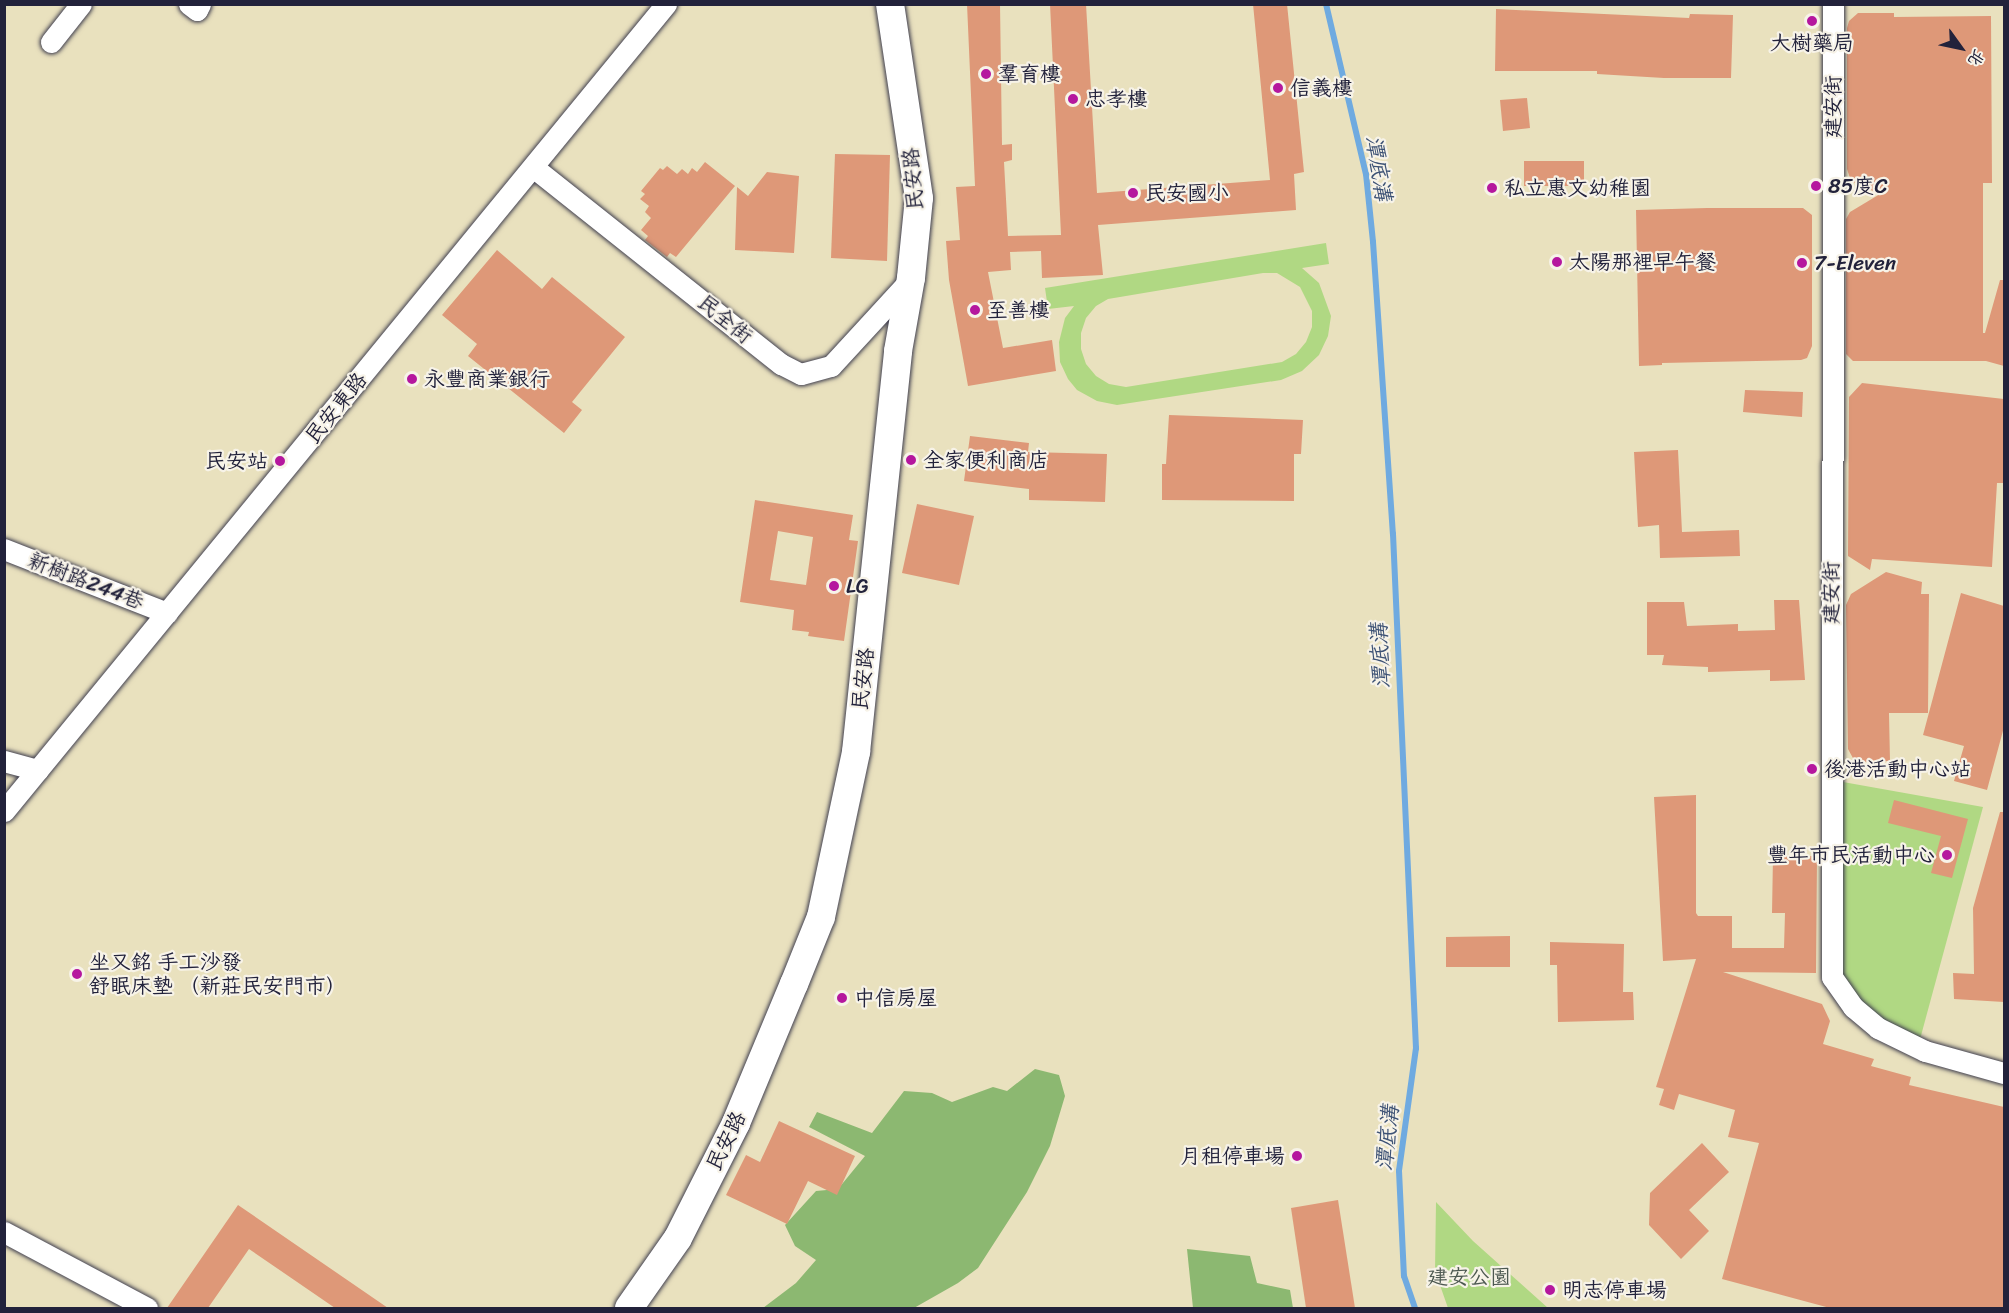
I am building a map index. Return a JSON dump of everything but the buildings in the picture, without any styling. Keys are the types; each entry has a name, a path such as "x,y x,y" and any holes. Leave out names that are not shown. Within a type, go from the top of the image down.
{"street":[{"path":"51,42 81,4"},
{"name":"民安東路","path":"4,811 666,4"},
{"name":"民安路","path":"629,1308 678,1238 736,1123 821,917 856,752 898,351 911,278 919,198 890,4"},
{"name":"建安街","path":"1833,4 1832,977 1853,1007 1878,1028 1925,1051 2004,1073"},
{"name":"民全街","path":"533,167 781,364 801,374 831,366 911,278"},
{"name":"新樹路244巷","path":"4,549 167,613"},
{"path":"4,761 38,770"},
{"path":"4,1232 147,1308"}],"green space":[{"path":"1326,243 1329,264 1302,268 1319,283 1331,316 1328,336 1319,355 1302,371 1281,380 1117,405 1097,401 1077,390 1068,379 1060,362 1059,342 1065,318 1074,306 1048,309 1045,288","holes":["1263,273 1277,273 1300,287 1312,311 1312,327 1306,342 1296,354 1282,362 1126,387 1109,384 1096,376 1086,364 1081,349 1081,333 1086,318 1096,306 1108,299"]},
{"path":"1843,782 1983,807 1919,1043 1886,1025 1855,995 1843,975"},
{"path":"1035,1069 1059,1075 1065,1096 1050,1146 1027,1192 978,1268 958,1283 914,1308 763,1308 796,1283 816,1260 795,1246 785,1225 816,1191 838,1189 865,1156 809,1127 817,1112 872,1133 904,1091 932,1093 952,1102 993,1087 1007,1091"},
{"name":"建安公園","path":"1436,1202 1473,1241 1548,1308 1448,1308 1435,1271"},
{"path":"1187,1249 1250,1256 1257,1283 1290,1290 1293,1308 1193,1308"}],"waterway":[{"name":"潭底溝","path":"1326,4 1366,174 1373,242 1393,534 1416,1048 1399,1171 1404,1276 1415,1308"}],"place":[{"name":"大樹藥局","path":"1812,21"},
{"name":"羣育樓","path":"986,74"},
{"name":"信義樓","path":"1278,88"},
{"name":"忠孝樓","path":"1073,99"},
{"name":"85度C","path":"1816,186"},
{"name":"私立惠文幼稚園","path":"1492,188"},
{"name":"民安國小","path":"1133,193"},
{"name":"太陽那裡早午餐","path":"1557,262"},
{"name":"7-Eleven","path":"1802,263"},
{"name":"至善樓","path":"975,310"},
{"name":"永豐商業銀行","path":"412,379"},
{"name":"全家便利商店","path":"911,460"},
{"name":"民安站","path":"280,461"},
{"name":"LG","path":"834,586"},
{"name":"後港活動中心站","path":"1812,769"},
{"name":"豐年市民活動中心","path":"1947,855"},
{"name":"坐又銘 手工沙發 舒眠床墊 （新莊民安門市）","path":"77,974"},
{"name":"中信房屋","path":"842,998"},
{"name":"月租停車場","path":"1297,1156"},
{"name":"明志停車場","path":"1550,1290"}]}
